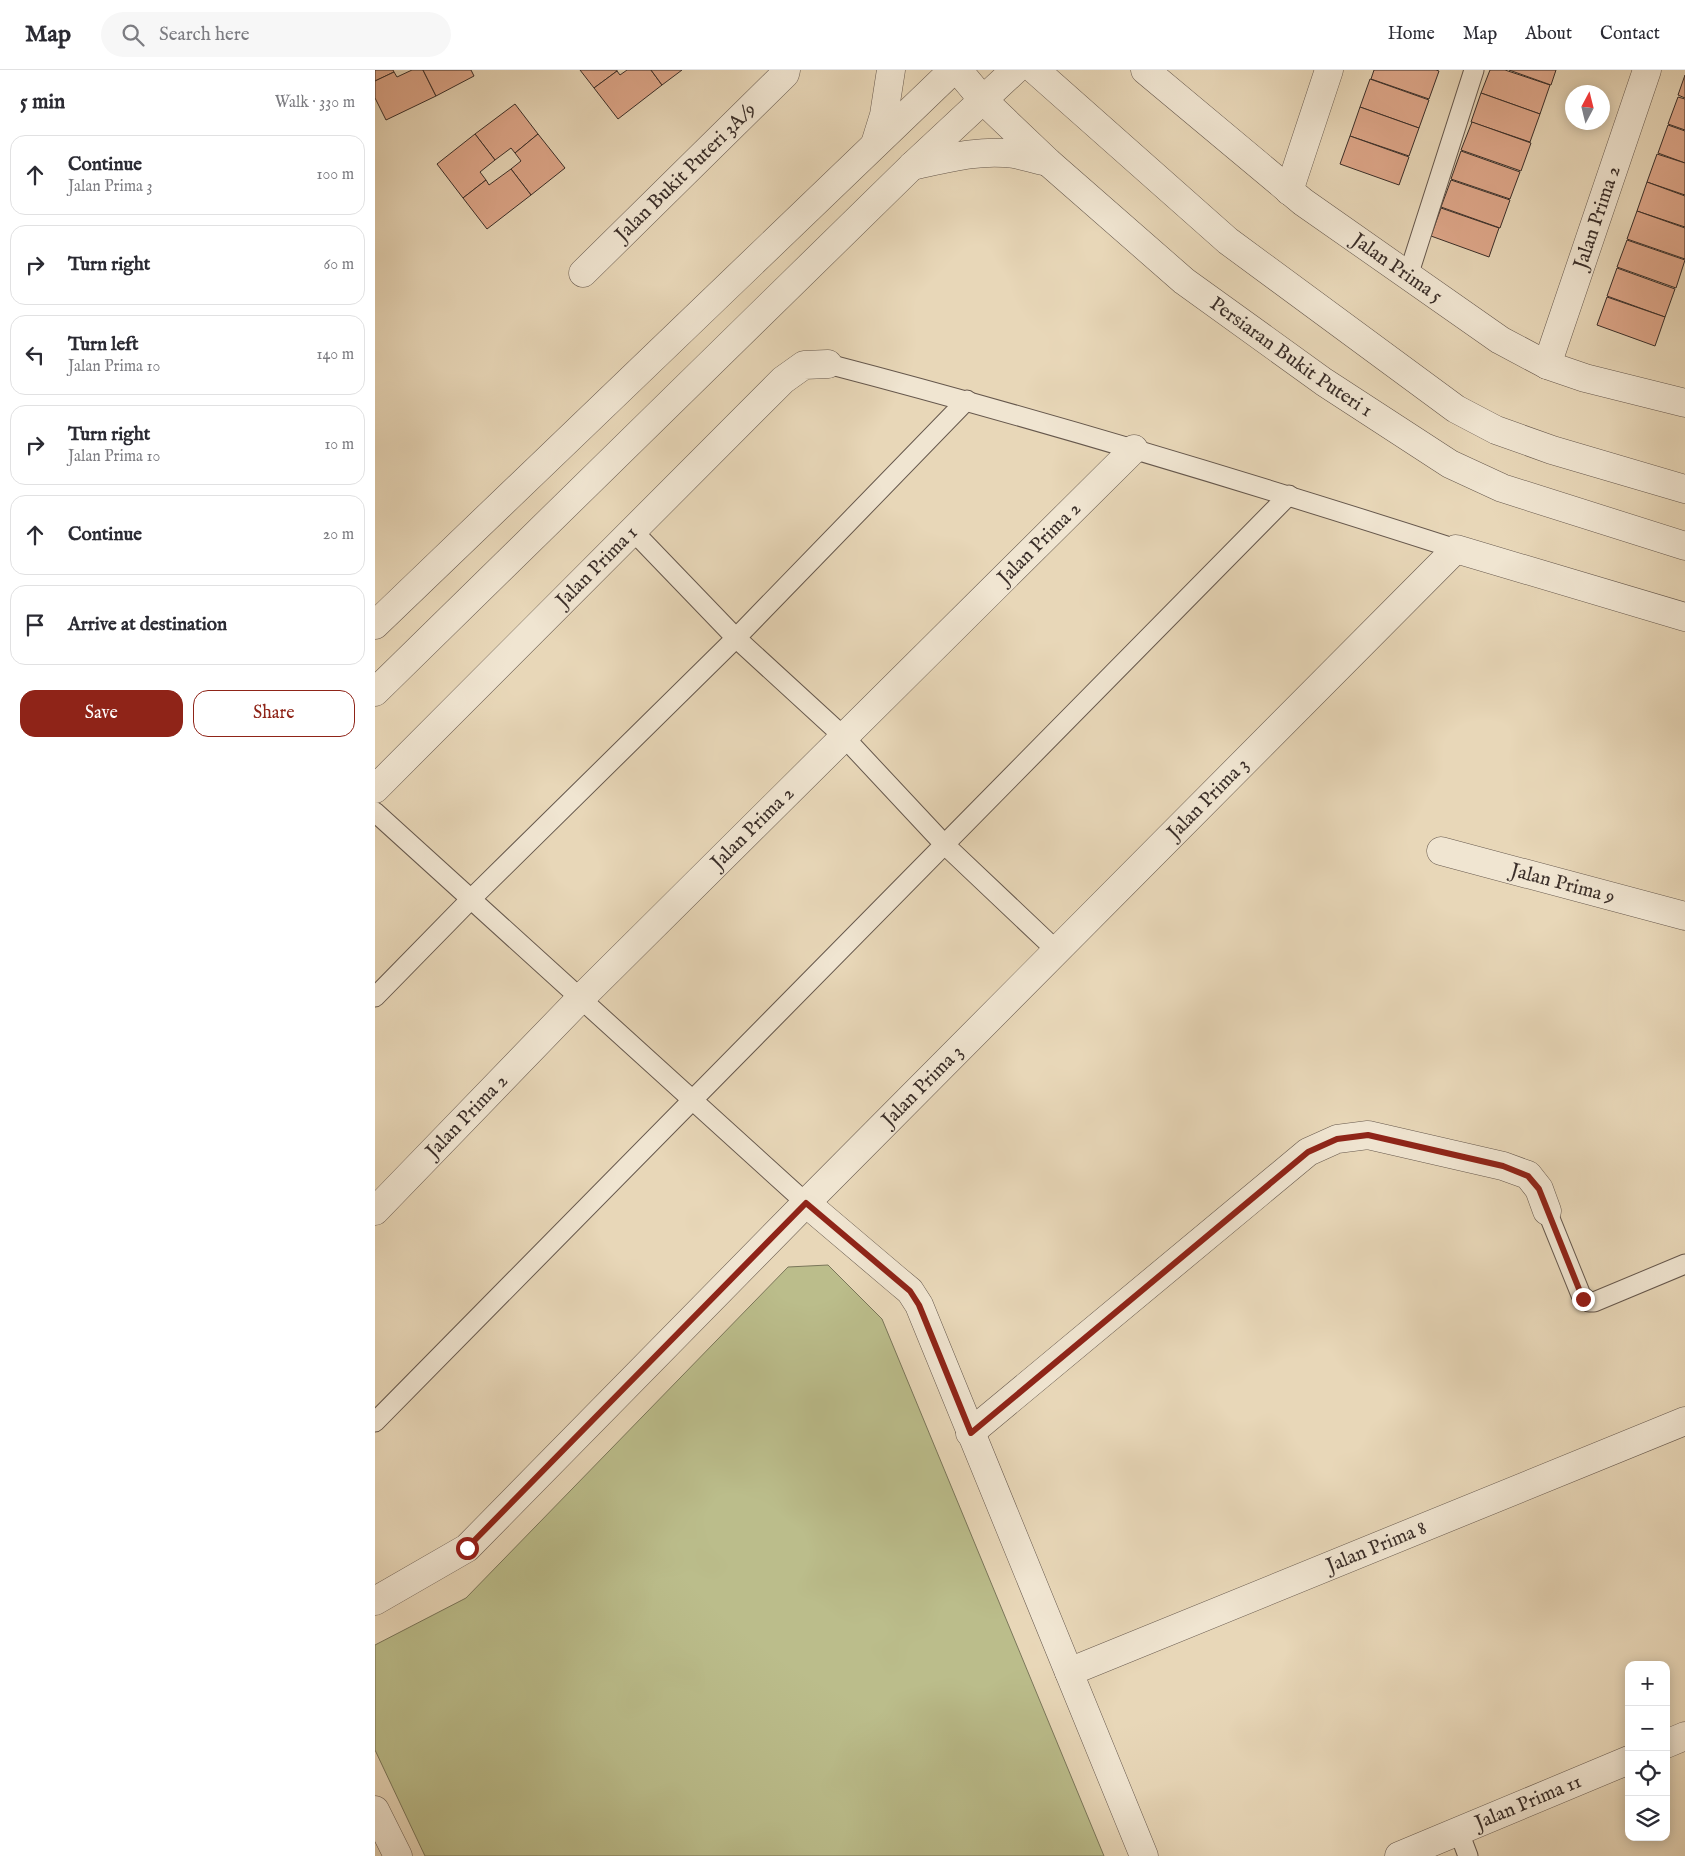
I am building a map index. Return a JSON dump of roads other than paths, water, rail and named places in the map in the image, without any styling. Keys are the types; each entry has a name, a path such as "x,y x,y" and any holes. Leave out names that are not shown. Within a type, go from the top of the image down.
{"street":[{"name":"Jalan Bukit Puteri 3A/9","path":"583,273 785,74 786,70"},
{"path":"875,144 884,115 891,70"},
{"path":"375,625 953,70"},
{"name":"Persiaran Bukit Puteri 1","path":"957,70 983,100 1048,162 1185,281 1324,382 1450,464 1502,488 1685,546"},
{"path":"375,692 912,166 1015,70"},
{"path":"1035,70 1228,242 1456,409 1496,430 1552,450 1685,489"},
{"name":"Jalan Prima 5","path":"1145,70 1289,191 1500,340 1547,364 1585,378 1685,403"},
{"path":"1289,191 1329,70"},
{"name":"Jalan Prima 2","path":"1547,364 1647,70"},
{"path":"912,166 962,155 981,154 1013,154 1048,162"},
{"name":"Jalan Prima 1","path":"375,789 783,380 804,365 828,364"},
{"name":"Jalan Prima 2","path":"375,1211 580,999 1134,449"},
{"path":"1455,549 1685,617"},
{"name":"Jalan Prima 3","path":"375,1601 467,1548 806,1203 1455,549"},
{"name":"Jalan Prima 9","path":"1441,851 1685,916"},
{"path":"971,1433 1308,1152 1337,1139 1368,1135 1503,1166 1528,1176 1539,1189 1547,1211"},
{"path":"806,1203 910,1291 919,1305 1144,1856"},
{"name":"Jalan Prima 8","path":"1069,1672 1685,1421"},
{"path":"1670,1742 1685,1736"},
{"name":"Jalan Prima 11","path":"1399,1856 1463,1844 1625,1762"},
{"path":"375,1810 398,1856"}],"lane":[{"path":"1408,276 1474,70"},
{"path":"828,364 967,400 1134,449 1289,495 1455,549"},
{"path":"375,998 471,899 736,638 967,400"},
{"path":"375,1422 1289,495"},
{"path":"633,531 736,638 844,737 944,844 1057,951"},
{"path":"375,812 806,1203"},
{"path":"1547,1211 1581,1295 1589,1302 1594,1302 1685,1264"}]}
